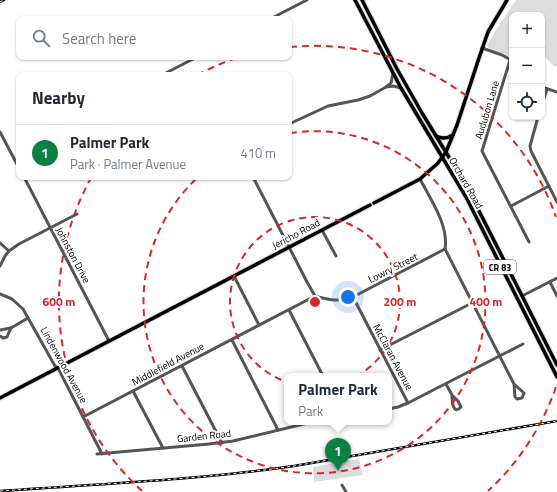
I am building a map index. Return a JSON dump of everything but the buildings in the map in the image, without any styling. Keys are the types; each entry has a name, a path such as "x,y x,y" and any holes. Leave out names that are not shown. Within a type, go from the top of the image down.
{"main road":[{"name":"Orchard Road","path":"355,0 401,88 469,203 557,377"},
{"name":"Orchard Road","path":"362,0 397,69 476,205 557,365"},
{"name":"Jericho Road","path":"374,202 420,179 431,170 446,152 461,115 488,32 507,0"},
{"path":"436,136 446,138 453,135"},
{"name":"Jericho Road","path":"0,398 370,205"}],"street":[{"path":"276,16 307,0"},
{"path":"482,48 502,55 509,60"},
{"path":"170,71 190,60"},
{"name":"Audubon Lane","path":"509,67 482,151 529,242"},
{"path":"292,123 326,107 370,96 391,83 393,73"},
{"path":"386,87 393,86 401,88"},
{"path":"545,95 547,89 557,92"},
{"path":"537,120 530,146 531,151 557,202"},
{"path":"0,132 16,162"},
{"path":"420,179 443,224 446,236 445,250 514,384 524,393 522,398 517,399 514,394 514,384"},
{"name":"Johnston Drive","path":"26,180 109,341"},
{"path":"234,276 259,325 315,296 256,180"},
{"path":"510,206 549,186"},
{"name":"Jericho Road","path":"370,205 374,202"},
{"path":"0,266 5,256 19,244 77,214"},
{"path":"322,230 336,256"},
{"path":"0,243 9,252"},
{"name":"Lowry Street","path":"315,296 331,300 341,300 353,297 445,250"},
{"path":"522,296 557,278"},
{"path":"550,282 557,296"},
{"name":"Lindenwood Avenue","path":"0,294 12,299 20,306 28,318 54,366 58,368 102,454"},
{"name":"McClaran Avenue","path":"353,297 408,403"},
{"path":"380,350 472,302"},
{"path":"289,310 321,373"},
{"path":"0,330 11,328 28,318"},
{"name":"Middlefield Avenue","path":"84,417 259,325"},
{"path":"0,336 3,338 7,337 11,328"},
{"path":"232,340 278,430"},
{"path":"392,408 408,403 524,344"},
{"path":"182,366 222,443"},
{"path":"446,384 452,396"},
{"path":"133,391 163,448"},
{"name":"Garden Road","path":"96,454 222,443 299,425"},
{"path":"342,485 346,492"}],"shaded area":[{"path":"516,0 557,0 557,66 554,66 545,57 545,12 509,12 509,57 487,46"},
{"path":"359,459 363,475 314,482 313,467"}],"railway":[{"path":"0,2 4,0"},
{"path":"0,491 147,481 258,471 557,421"}],"place":[{"name":"Palmer Park","path":"338,471"}]}
